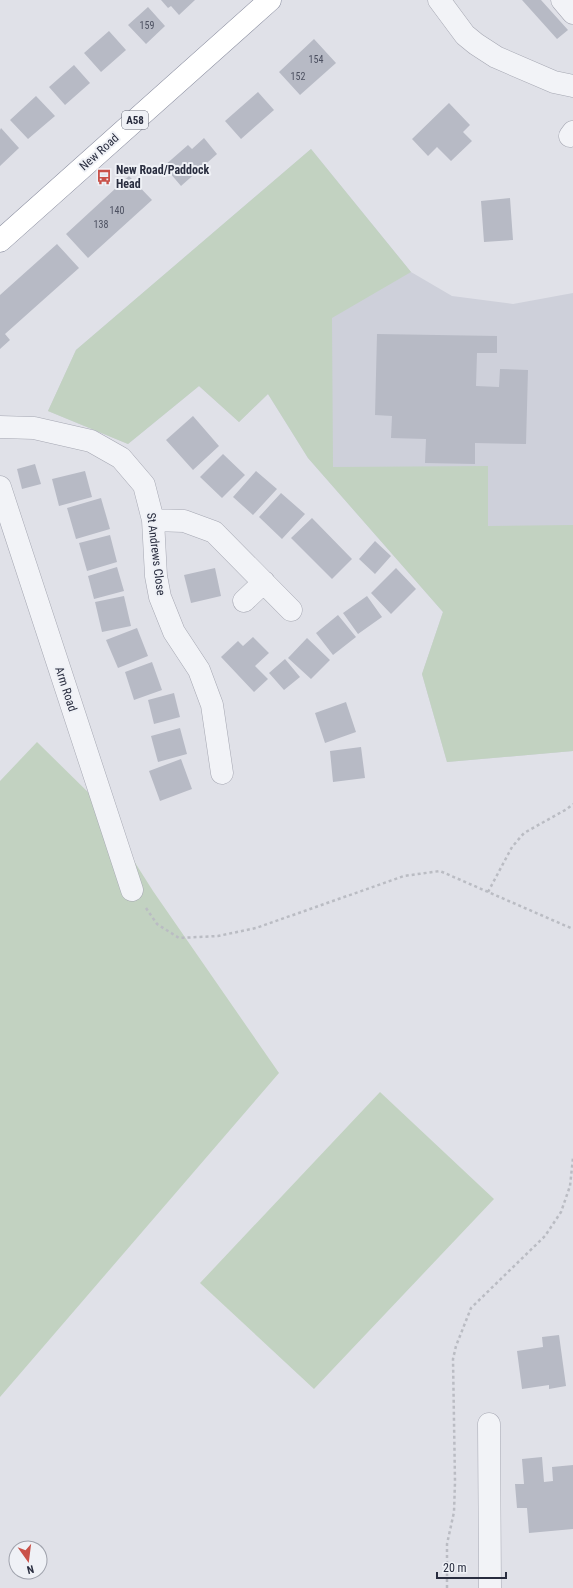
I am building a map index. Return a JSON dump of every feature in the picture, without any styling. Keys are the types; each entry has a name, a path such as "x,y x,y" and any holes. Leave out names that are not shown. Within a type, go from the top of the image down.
{"highway":[{"name":"New Road","path":"0,241 270,0"}],"street":[{"path":"439,0 465,35 496,57 554,82 573,86"},
{"path":"562,0 573,13"},
{"name":"St Andrews Close","path":"0,427 34,428 91,441 121,458 144,485 153,520 156,576 160,597 174,632 199,670 212,705 222,773"},
{"name":"Arm Road","path":"0,487 132,890"},
{"path":"153,520 184,521 214,532 291,610"},
{"path":"244,601 264,582"},
{"path":"489,1424 490,1588"}],"path":[{"path":"488,892 512,846 524,833 567,809 573,804"},
{"path":"132,890 157,924 179,938 218,936 256,928 404,876 440,871 573,929"},
{"path":"447,1588 447,1544 454,1512 453,1359 456,1346 471,1308 545,1236 561,1212 570,1186 573,1158"}],"shaded area":[{"path":"311,149 411,272 452,296 513,304 573,293 573,751 447,762 422,674 443,612 308,458 268,394 239,422 199,386 128,444 48,411 76,350"}],"green space":[{"path":"311,149 411,272 332,318 333,467 488,466 488,526 573,525 573,751 447,762 422,674 443,612 308,458 268,394 239,422 199,386 128,444 48,411 76,350"},
{"path":"37,742 94,798 153,891 279,1073 0,1397 0,781"},
{"path":"380,1092 494,1199 314,1389 200,1283"}],"building":[{"path":"161,0 195,0 179,15 171,6 168,8"},
{"path":"522,0 541,0 568,30 557,39"},
{"path":"148,7 165,26 146,44 128,25"},
{"path":"109,31 126,50 101,72 84,53"},
{"path":"314,39 336,63 300,95 279,72"},
{"path":"74,65 90,83 65,105 49,87"},
{"path":"258,92 274,110 241,139 225,121"},
{"path":"36,96 55,116 28,139 10,120"},
{"path":"449,103 470,125 463,132 472,141 451,161 437,147 428,156 412,139"},
{"path":"1,128 19,148 0,166 0,130"},
{"path":"204,138 217,154 181,186 164,166 188,145 192,149"},
{"path":"129,176 152,200 88,258 66,234"},
{"path":"510,198 513,240 484,242 481,201"},
{"path":"57,244 79,268 5,334 10,340 0,349 0,295"},
{"path":"377,334 497,336 497,353 477,353 476,386 499,387 500,369 528,370 526,444 475,443 475,464 425,463 426,439 391,438 392,416 375,415"},
{"path":"193,416 219,446 193,470 166,440"},
{"path":"223,454 245,475 222,498 200,477"},
{"path":"35,464 41,484 22,489 17,469"},
{"path":"85,471 92,497 59,506 52,479"},
{"path":"256,471 277,489 253,515 233,497"},
{"path":"281,493 305,514 282,539 259,517"},
{"path":"101,498 110,529 76,539 67,508"},
{"path":"312,518 352,559 332,579 291,538"},
{"path":"110,535 117,562 87,571 79,543"},
{"path":"375,541 391,556 375,574 359,559"},
{"path":"117,567 124,591 94,599 88,576"},
{"path":"215,568 221,596 191,603 184,575"},
{"path":"396,568 416,589 391,614 371,593"},
{"path":"124,596 131,626 102,632 95,602"},
{"path":"367,596 382,617 358,634 343,613"},
{"path":"338,615 356,637 333,655 316,633"},
{"path":"137,628 148,656 118,668 106,640"},
{"path":"253,637 269,653 255,666 268,679 254,692 221,657 238,641 243,646"},
{"path":"307,638 330,660 311,679 288,658"},
{"path":"285,659 300,677 284,690 269,673"},
{"path":"152,662 162,690 134,700 125,672"},
{"path":"174,693 180,717 154,724 148,700"},
{"path":"346,702 356,732 325,743 315,713"},
{"path":"180,728 187,754 158,762 151,736"},
{"path":"361,747 365,778 333,782 330,751"},
{"path":"181,759 192,789 160,801 149,771"},
{"path":"559,1335 566,1386 549,1389 549,1385 522,1389 517,1351 543,1347 542,1337"},
{"path":"542,1457 544,1482 553,1481 552,1467 573,1465 573,1529 529,1533 527,1508 517,1508 515,1484 524,1484 522,1459"}],"place":[{"name":"New Road/Paddock Head","path":"104,177"}]}
